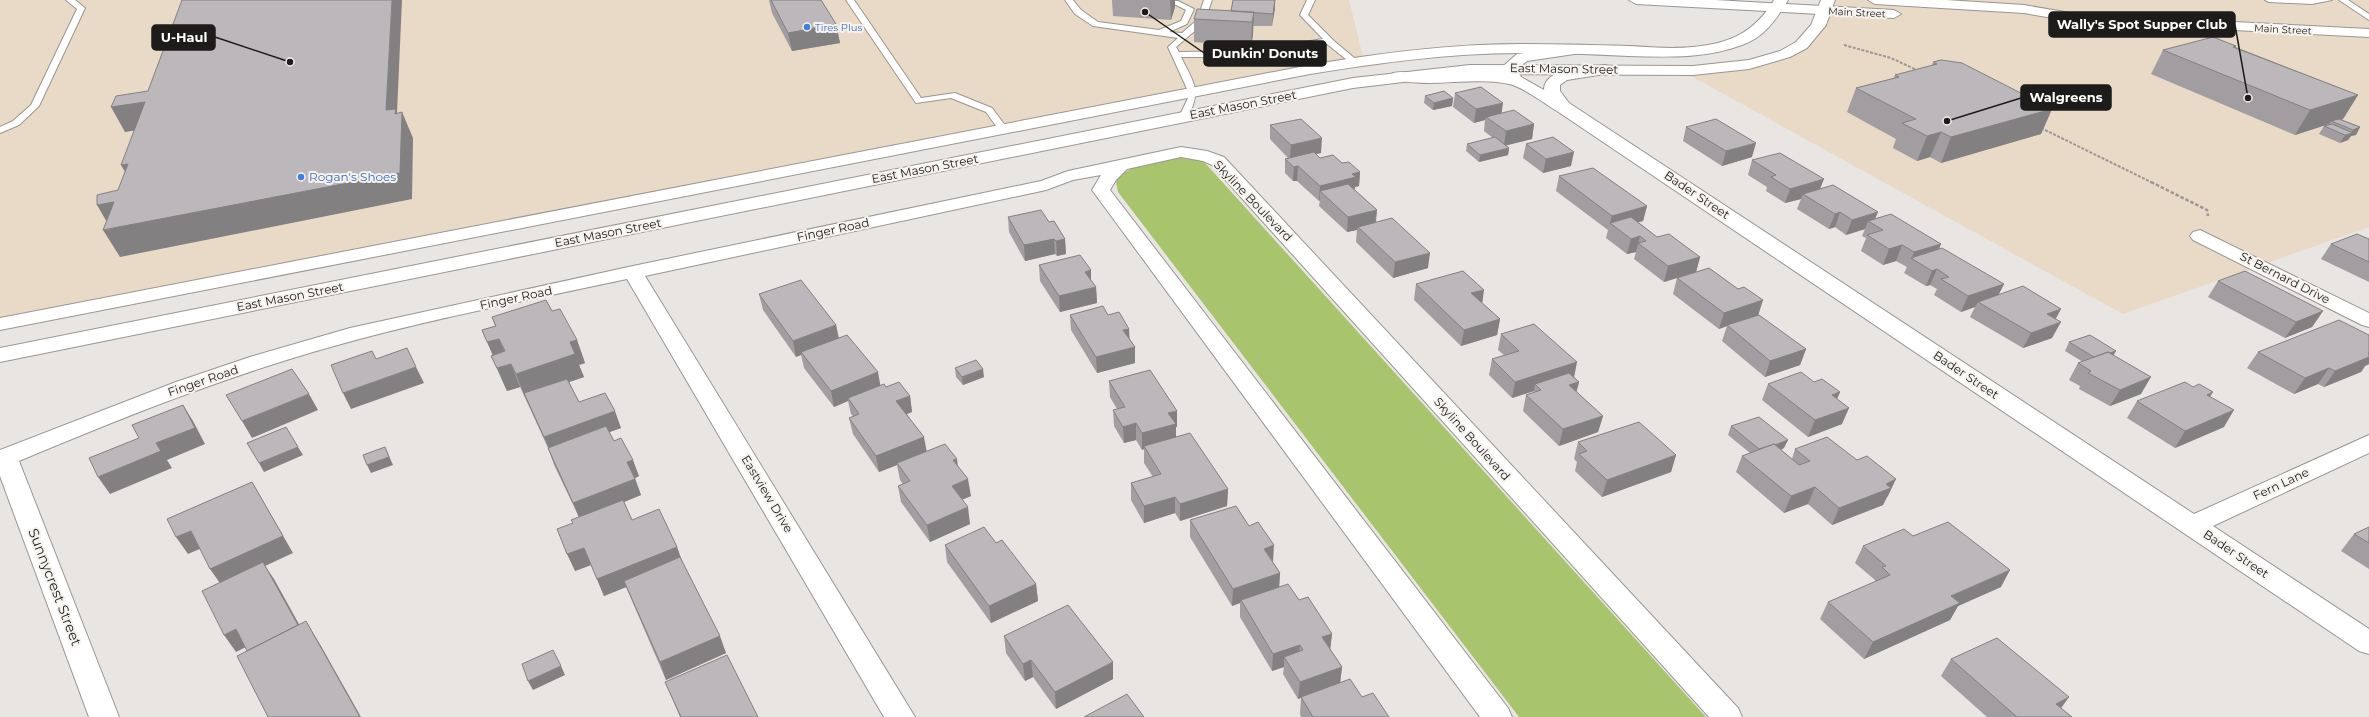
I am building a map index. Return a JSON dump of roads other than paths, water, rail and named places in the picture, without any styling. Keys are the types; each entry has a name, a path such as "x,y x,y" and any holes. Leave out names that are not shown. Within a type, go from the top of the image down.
{"street":[{"name":"Main Street","path":"1636,0 1827,5 2051,23 2076,18"},
{"name":"Main Street","path":"1874,0 2024,8 2076,18 2369,33"},
{"name":"East Mason Street","path":"0,324 1192,91 1355,62 1396,56 1487,49 1664,53 1708,50 1740,41 1758,31 1773,15 1779,4"},
{"name":"East Mason Street","path":"1511,74 1612,69 1697,70 1762,62 1786,54 1808,40 1815,33 1827,5"},
{"path":"1511,74 1522,57 1576,50"},
{"name":"Bader Street","path":"1563,107 1552,91 1552,84 1562,76 1612,69"},
{"name":"Bader Street","path":"1399,76 1427,80 1511,74 1563,107 2369,643"},
{"name":"East Mason Street","path":"0,355 1184,117 1399,76"},
{"name":"Skyline Boulevard","path":"1101,190 1108,177 1122,165 1181,152 1208,156 1218,161 1726,717"},
{"path":"1046,185 1068,176 1122,165"},
{"path":"1046,185 1072,185 1101,190 1498,717"},
{"name":"Finger Road","path":"3,458 136,404 298,349 371,330 633,272 1046,185"},
{"name":"St Bernard Drive","path":"2200,236 2369,321"},
{"name":"Eastview Drive","path":"633,272 900,717"},
{"name":"Fern Lane","path":"2192,525 2369,443"},
{"name":"Sunnycrest Street","path":"3,458 104,717"}],"lane":[{"path":"0,130 16,123 35,106 81,8 70,0"},
{"path":"850,0 919,101 952,96 989,110 1002,128"},
{"path":"1069,0 1078,12 1096,24 1184,36"},
{"path":"1140,0 1178,3 1190,9 1184,22 1159,32"},
{"path":"1184,117 1192,98 1192,91 1172,47 1201,20 1208,0"},
{"path":"1311,0 1304,15 1328,41 1355,62"},
{"path":"2269,0 2312,2 2328,0"},
{"path":"2343,0 2369,18"},
{"path":"1176,55 1249,54 1328,41"}],"place":[{"name":"Dunkin' Donuts","path":"1145,12"},
{"name":"Tires Plus","path":"807,27"},
{"name":"U-Haul","path":"290,62"},
{"name":"Wally's Spot Supper Club","path":"2248,98"},
{"name":"Walgreens","path":"1947,121"},
{"name":"Rogan's Shoes","path":"301,177"}]}
